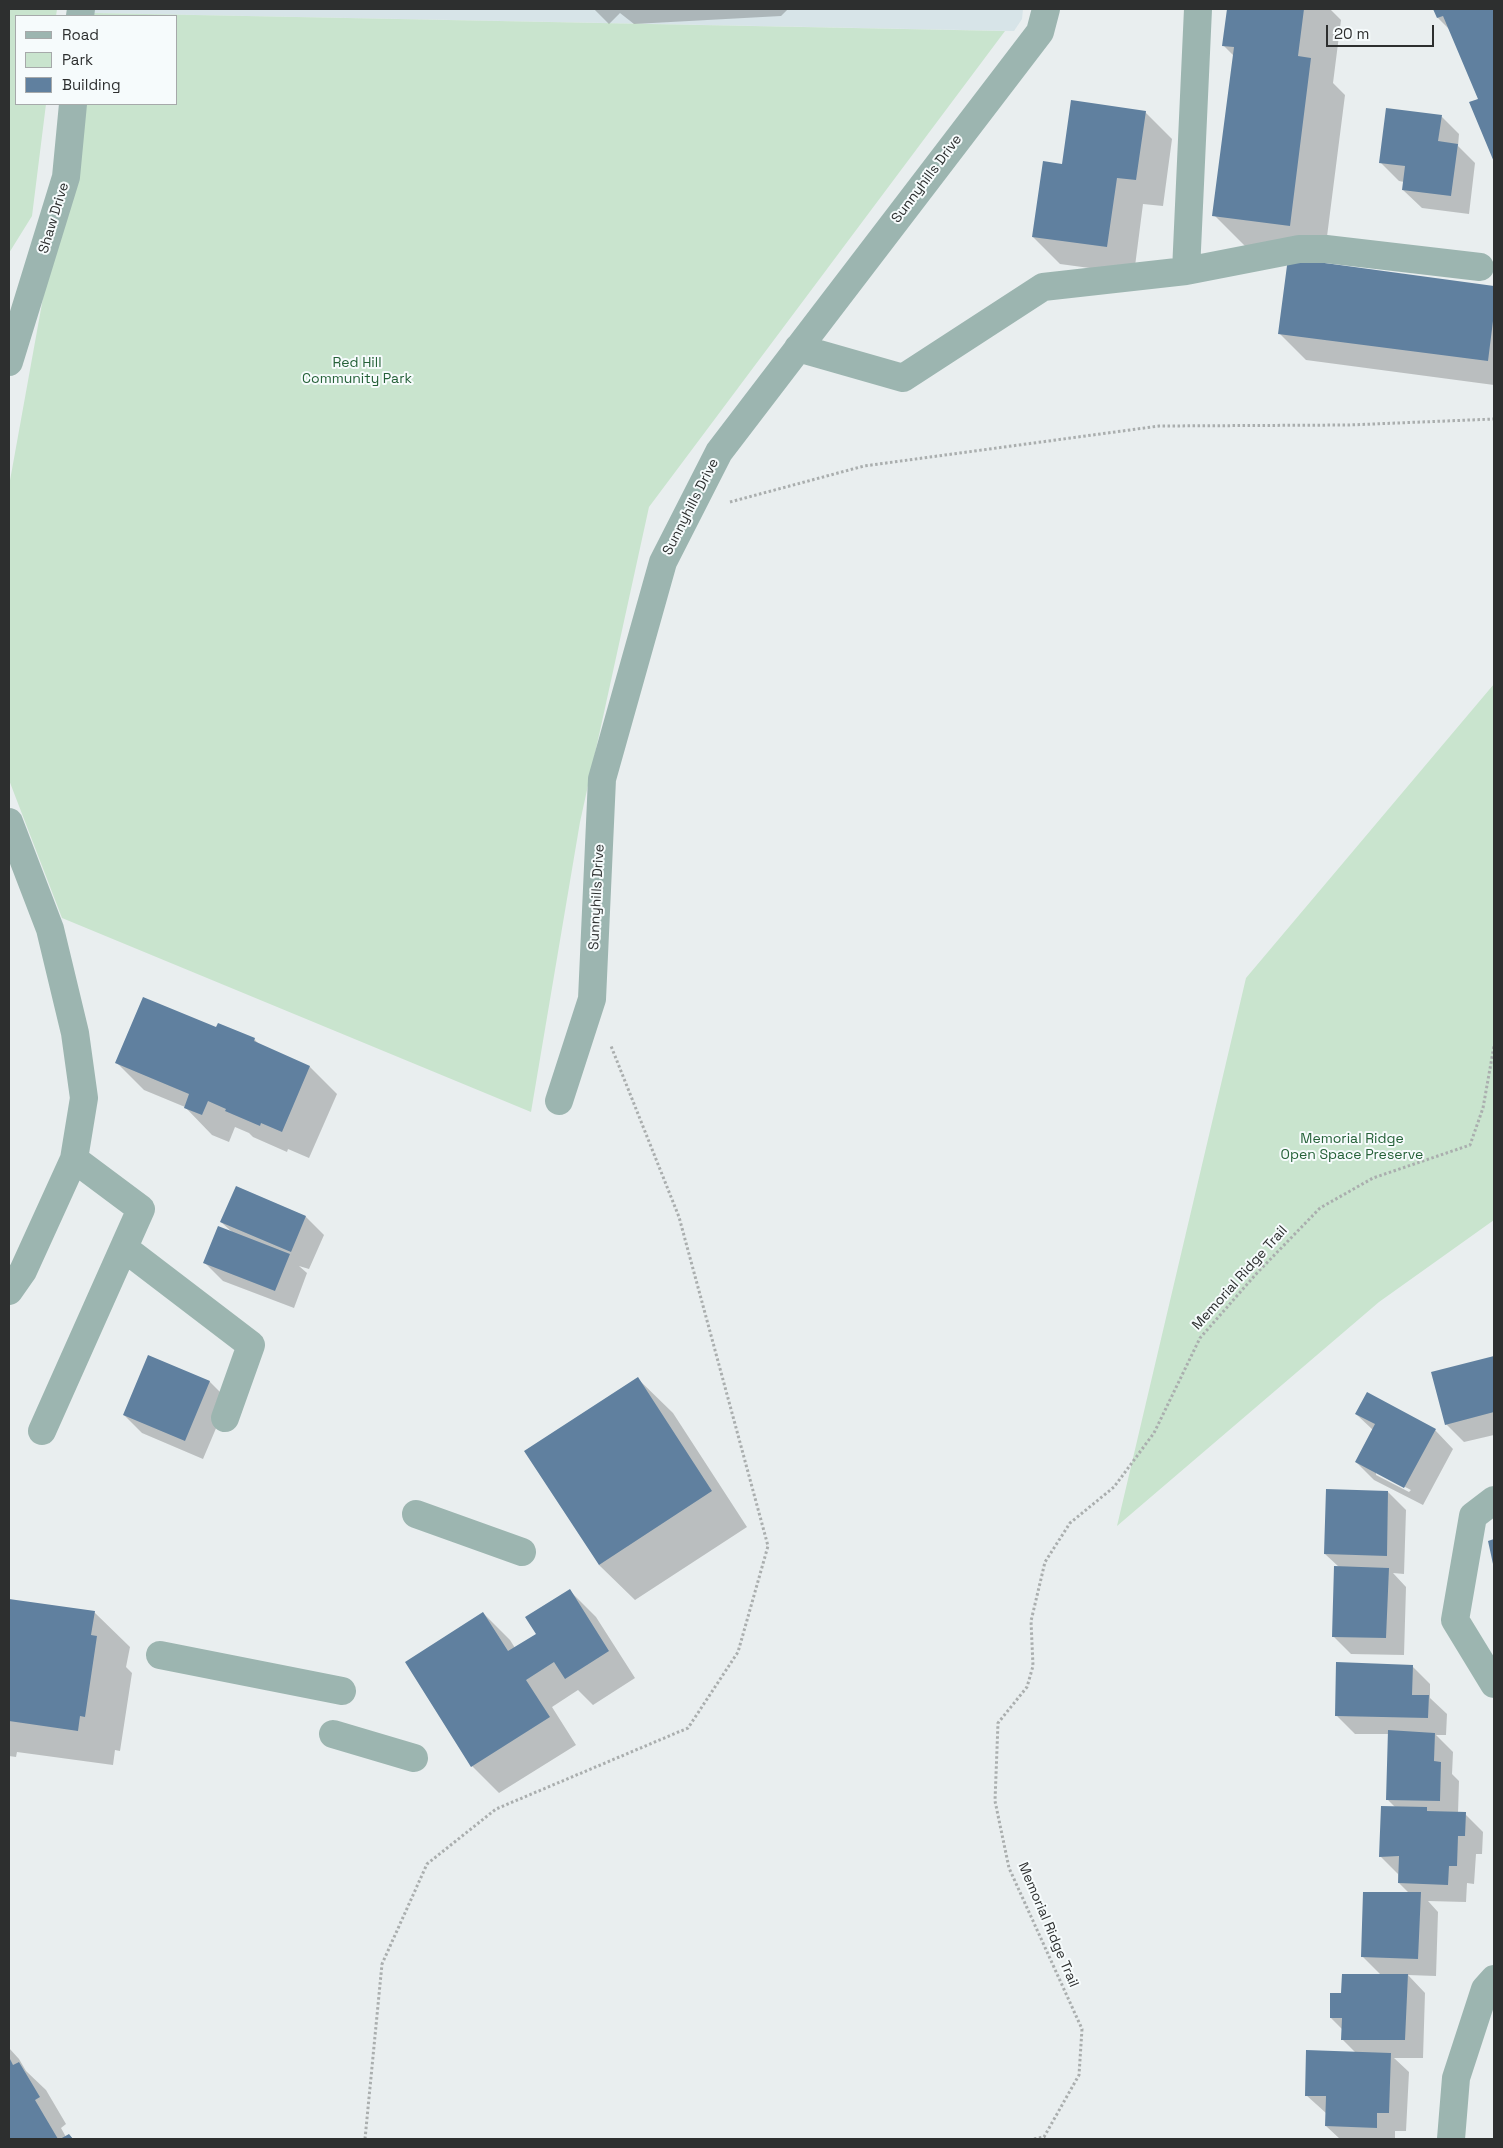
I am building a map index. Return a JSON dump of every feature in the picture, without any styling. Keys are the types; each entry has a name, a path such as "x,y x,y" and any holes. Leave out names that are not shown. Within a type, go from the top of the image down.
{"street":[{"name":"Sunnyhills Drive","path":"559,1101 592,999 602,779 663,562 719,452 1040,32 1046,9"},
{"path":"1186,271 1198,9"},
{"name":"Shaw Drive","path":"9,362 14,338 66,176 73,105"},
{"path":"798,348 903,378 1043,287 1186,271 1299,249 1317,249 1480,267"},
{"path":"9,822 50,929 76,1033 84,1098 74,1159 23,1271 9,1291"},
{"path":"42,1431 141,1209 74,1159"},
{"path":"124,1248 251,1345 225,1418"},
{"path":"1494,1500 1473,1516 1456,1620 1494,1684"},
{"path":"416,1514 522,1552"},
{"path":"160,1655 342,1691"},
{"path":"333,1734 414,1758"},
{"path":"1451,2139 1456,2078 1485,1989 1494,1979"}],"path":[{"path":"688,513 864,466 1159,426 1348,425 1494,419"},
{"path":"365,2139 382,1964 427,1864 496,1809 688,1728 738,1652 768,1546 679,1217 610,1044"},
{"name":"Memorial Ridge Trail","path":"1034,2139 1044,2137 1079,2075 1082,2029 1009,1868 995,1801 998,1723 1027,1687 1033,1666 1031,1621 1045,1562 1070,1524 1114,1487 1154,1433 1200,1338 1256,1273 1320,1208 1373,1178 1470,1145 1483,1108 1494,1046"}],"shaded area":[{"path":"94,9 1023,9 1022,19 1014,31 94,13"}],"green space":[{"path":"9,9 57,9 56,15 15,15 15,105 46,105 32,216 9,253"},
{"name":"Red Hill Community Park","path":"94,13 1005,31 649,507 580,822 531,1112 62,918 9,780 9,486 78,105 178,105 178,15 93,15"},
{"name":"Memorial Ridge Open Space Preserve","path":"1494,684 1494,1220 1379,1302 1117,1526 1246,978"}],"building":[{"path":"1227,9 1304,9 1298,56 1311,58 1290,226 1212,216 1234,47 1222,46"},
{"path":"1433,9 1494,9 1494,162 1469,102 1478,99 1443,16 1437,18"},
{"path":"1071,100 1146,111 1136,180 1117,178 1107,247 1032,237 1043,161 1062,164"},
{"path":"1386,108 1442,115 1438,141 1458,144 1451,196 1402,190 1405,166 1379,163"},
{"path":"1288,258 1494,286 1494,313 1488,361 1278,334"},
{"path":"143,997 216,1027 218,1023 255,1038 254,1041 310,1066 282,1132 261,1123 260,1126 225,1111 226,1109 208,1101 202,1115 184,1108 189,1094 115,1063"},
{"path":"236,1186 306,1216 291,1252 220,1222"},
{"path":"218,1226 290,1254 275,1291 203,1263"},
{"path":"148,1355 210,1381 185,1441 123,1415"},
{"path":"1494,1356 1494,1412 1445,1425 1431,1372"},
{"path":"638,1377 712,1491 599,1565 524,1451"},
{"path":"1367,1392 1436,1429 1404,1488 1355,1462 1375,1424 1355,1414"},
{"path":"1326,1489 1388,1491 1387,1556 1324,1554"},
{"path":"1494,1539 1494,1564 1493,1564 1488,1541"},
{"path":"1334,1566 1389,1568 1386,1638 1332,1637"},
{"path":"570,1589 609,1651 565,1679 554,1662 526,1680 550,1717 471,1767 405,1662 483,1612 508,1651 536,1634 525,1617"},
{"path":"9,1599 95,1611 91,1635 97,1636 85,1717 80,1716 78,1731 9,1721"},
{"path":"1336,1662 1413,1665 1412,1695 1429,1695 1428,1718 1335,1716"},
{"path":"1388,1730 1435,1733 1434,1761 1441,1762 1440,1801 1386,1800"},
{"path":"1381,1806 1427,1807 1427,1811 1466,1812 1465,1836 1458,1836 1457,1866 1449,1866 1448,1885 1398,1883 1399,1856 1379,1857"},
{"path":"1363,1892 1421,1892 1418,1959 1361,1957"},
{"path":"1342,1974 1408,1974 1405,2040 1341,2040 1342,2018 1330,2018 1330,1993 1341,1993"},
{"path":"1306,2050 1391,2053 1389,2113 1377,2113 1377,2128 1325,2126 1326,2096 1305,2096"},
{"path":"9,2057 13,2065 19,2062 40,2097 35,2100 58,2139 9,2139"},
{"path":"69,2134 73,2139 60,2139"}]}
